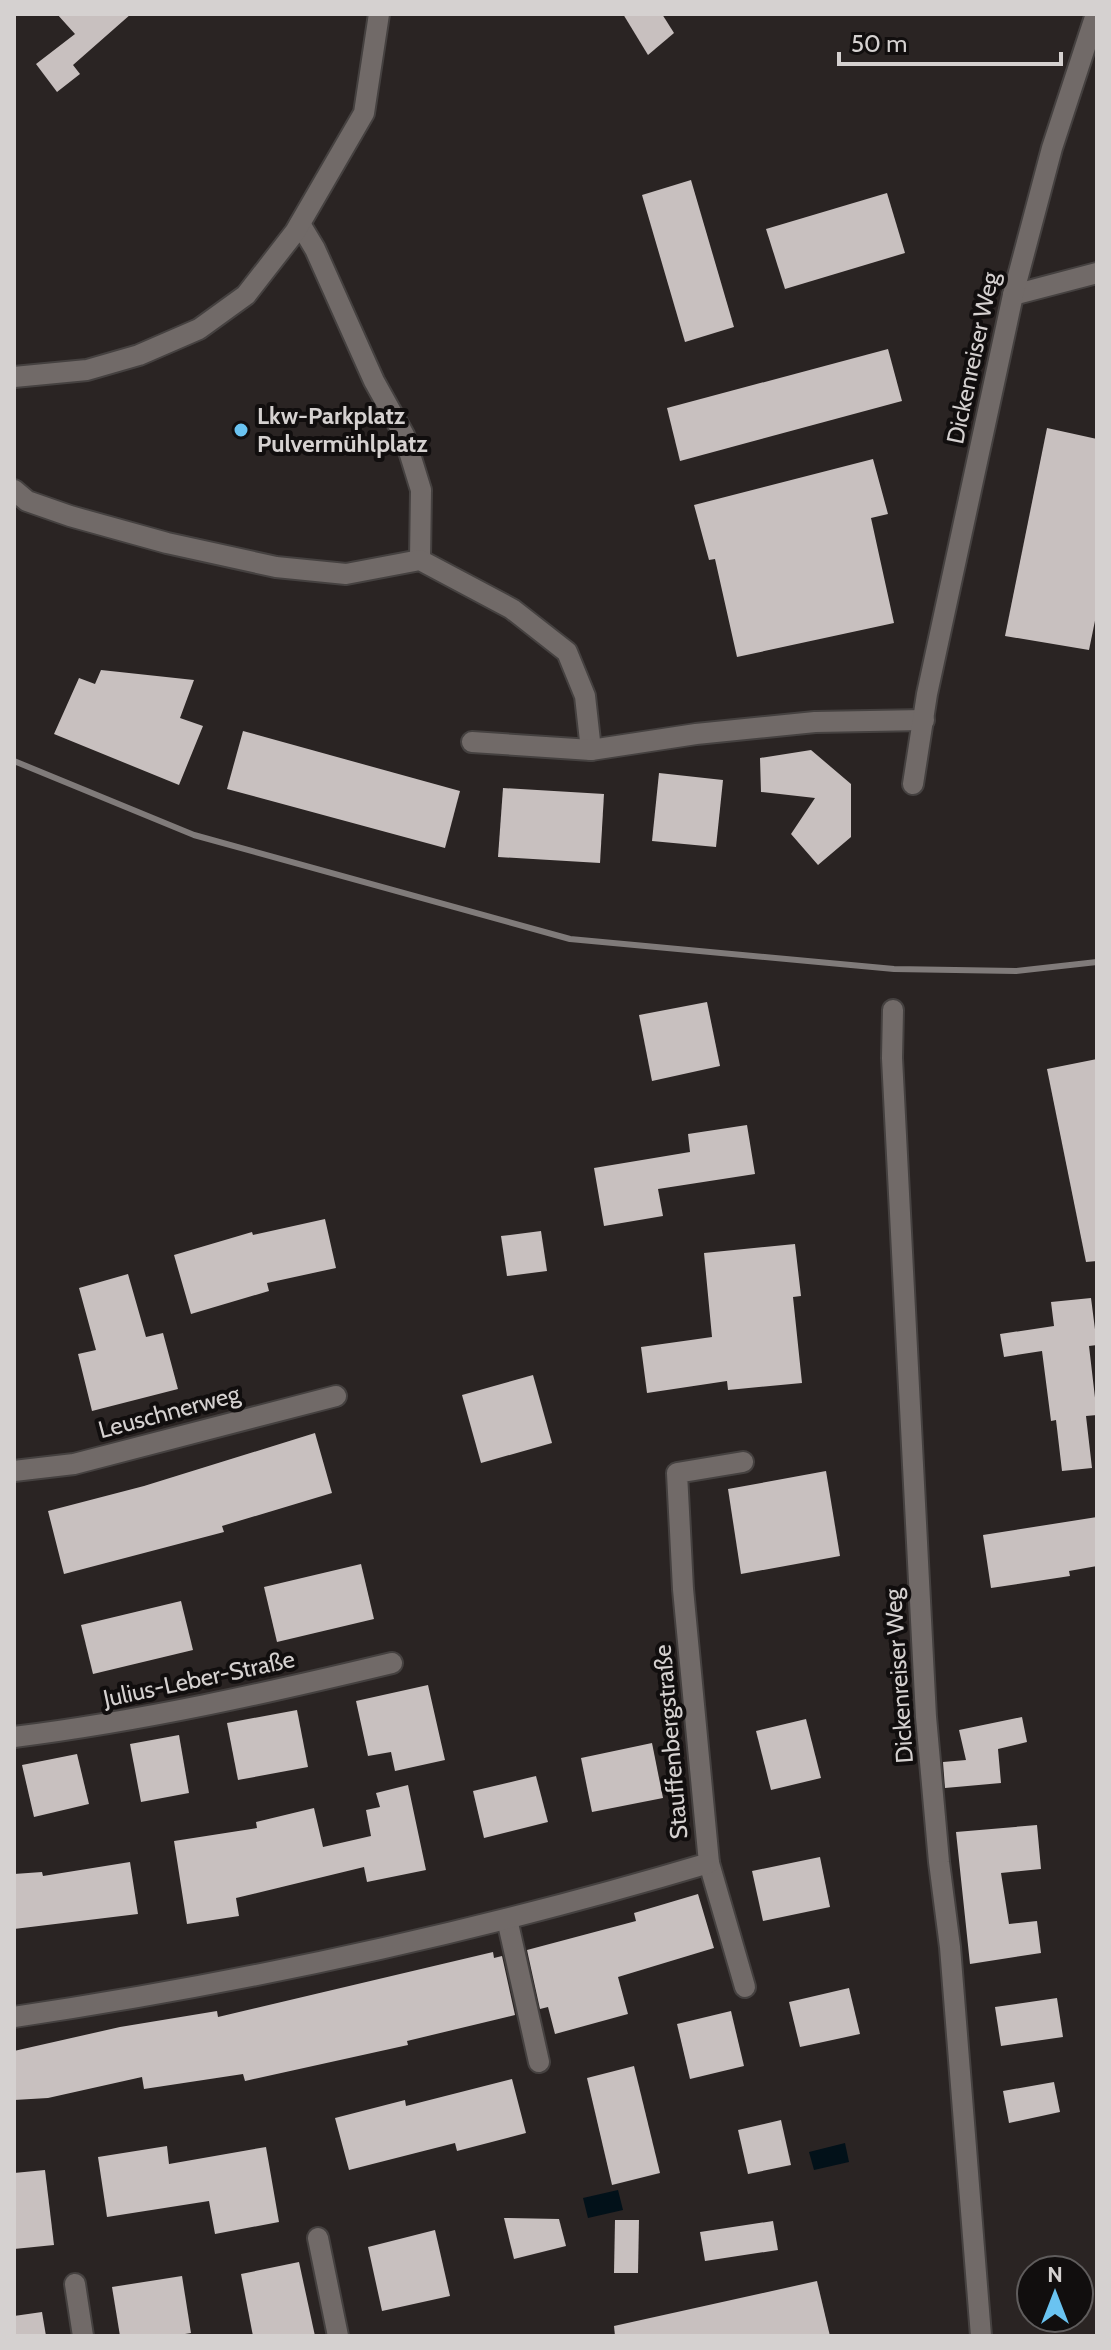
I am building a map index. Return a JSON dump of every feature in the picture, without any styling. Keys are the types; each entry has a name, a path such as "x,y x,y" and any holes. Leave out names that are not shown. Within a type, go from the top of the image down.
{"street":[{"path":"14,377 87,370 139,355 199,329 246,295 300,224 364,113 379,14"},
{"name":"Dickenreiser Weg","path":"913,784 1013,295 1052,148 1096,14"},
{"path":"300,224 315,249 374,381 404,435 421,490 420,560"},
{"path":"1013,295 1097,273"},
{"path":"14,490 27,501 70,516 167,543 276,567 346,574 420,560 512,609 567,652 585,696 591,750"},
{"path":"472,742 591,750 696,734 815,722 924,720"},
{"name":"Dickenreiser Weg","path":"893,1010 892,1058 926,1717 952,1963 981,2336"},
{"name":"Leuschnerweg","path":"14,1471 74,1464 336,1396"},
{"name":"Stauffenbergstraße","path":"14,2017 214,1984 576,1903 709,1863 683,1589 677,1473 743,1462"},
{"name":"Julius-Leber-Straße","path":"14,1737 96,1727 231,1702 392,1663"},
{"path":"709,1863 745,1987"},
{"path":"507,1919 539,2062"},
{"path":"318,2238 338,2336"},
{"path":"75,2284 83,2336"}],"shaded area":[{"path":"845,2143 849,2162 814,2170 809,2152"},
{"path":"618,2190 623,2210 588,2218 583,2198"}],"building":[{"path":"57,14 131,14 73,65 80,74 57,92 36,64 75,34"},
{"path":"623,14 662,14 674,33 648,55"},
{"path":"691,180 734,327 685,342 642,195"},
{"path":"887,193 905,253 785,289 766,229"},
{"path":"888,349 902,401 680,461 667,408"},
{"path":"1047,428 1097,439 1097,611 1089,650 1005,636"},
{"path":"873,459 888,514 871,518 894,623 737,657 715,559 709,560 694,505"},
{"path":"101,670 194,680 180,718 203,726 179,785 54,734 79,678 95,684"},
{"path":"243,731 460,791 445,848 227,789"},
{"path":"811,750 851,784 851,837 818,865 791,834 815,798 761,792 760,758"},
{"path":"659,773 723,780 716,847 652,841"},
{"path":"503,788 604,794 600,863 498,857"},
{"path":"707,1002 720,1066 652,1081 639,1015"},
{"path":"1097,1059 1097,1261 1086,1262 1047,1069"},
{"path":"747,1125 755,1174 658,1189 663,1216 604,1226 594,1168 690,1152 688,1134"},
{"path":"325,1219 336,1268 267,1283 269,1291 191,1314 174,1255 252,1232 253,1235"},
{"path":"541,1231 547,1271 507,1276 501,1236"},
{"path":"795,1244 801,1296 793,1297 802,1383 728,1390 727,1381 647,1393 641,1347 712,1337 704,1253"},
{"path":"128,1274 146,1337 163,1333 178,1389 92,1411 78,1354 96,1350 79,1288"},
{"path":"1091,1298 1097,1345 1089,1346 1097,1415 1086,1416 1092,1468 1062,1471 1056,1420 1051,1421 1042,1351 1004,1357 1000,1334 1054,1326 1051,1302"},
{"path":"533,1375 552,1443 481,1463 462,1395"},
{"path":"315,1433 332,1493 222,1526 224,1532 64,1574 48,1511 144,1486"},
{"path":"826,1471 840,1556 741,1574 728,1489"},
{"path":"1097,1517 1097,1566 1069,1571 1070,1576 991,1588 983,1535"},
{"path":"361,1564 374,1619 277,1642 264,1587"},
{"path":"181,1601 193,1650 93,1674 81,1625"},
{"path":"428,1685 445,1760 395,1771 391,1752 368,1756 356,1701"},
{"path":"297,1710 308,1767 238,1780 227,1723"},
{"path":"1022,1717 1027,1742 998,1749 1001,1783 945,1788 943,1762 966,1760 959,1730"},
{"path":"806,1719 821,1778 771,1790 756,1731"},
{"path":"179,1735 189,1793 141,1802 130,1744"},
{"path":"652,1743 663,1798 592,1812 581,1758"},
{"path":"77,1754 89,1804 34,1817 22,1765"},
{"path":"536,1776 548,1822 484,1838 473,1791"},
{"path":"408,1785 426,1870 367,1882 364,1867 236,1898 239,1916 187,1924 174,1841 257,1828 256,1822 314,1808 323,1847 371,1836 366,1810 380,1807 376,1793"},
{"path":"1037,1825 1041,1869 1001,1873 1009,1924 1037,1921 1041,1953 970,1964 956,1832"},
{"path":"820,1857 830,1907 763,1921 752,1871"},
{"path":"130,1862 138,1914 14,1929 14,1874 42,1872 43,1876"},
{"path":"698,1894 714,1948 618,1977 628,2014 555,2034 548,2007 540,2009 527,1950 636,1921 634,1913"},
{"path":"493,1952 494,1958 502,1956 515,2015 407,2041 408,2045 245,2081 243,2074 144,2089 142,2077 48,2098 14,2100 14,2051 120,2027 217,2011 218,2017"},
{"path":"849,1988 860,2034 800,2047 789,2002"},
{"path":"1057,1998 1063,2037 1001,2046 995,2007"},
{"path":"731,2011 744,2066 690,2079 677,2024"},
{"path":"634,2066 660,2173 612,2185 587,2078"},
{"path":"512,2079 526,2133 457,2151 455,2143 349,2170 335,2118 405,2100 406,2106"},
{"path":"1054,2082 1060,2112 1009,2123 1003,2091"},
{"path":"781,2120 791,2165 748,2174 738,2130"},
{"path":"167,2146 169,2164 266,2147 279,2222 215,2234 209,2201 107,2217 98,2157"},
{"path":"45,2170 54,2245 14,2249 14,2173"},
{"path":"504,2218 559,2219 566,2246 514,2259"},
{"path":"615,2220 639,2220 638,2273 614,2273"},
{"path":"773,2221 778,2250 705,2261 700,2232"},
{"path":"435,2230 450,2296 382,2311 368,2247"},
{"path":"299,2262 315,2336 253,2336 241,2274"},
{"path":"182,2276 191,2333 120,2336 112,2287"},
{"path":"817,2281 830,2336 615,2336 614,2326"},
{"path":"42,2312 46,2336 14,2336 14,2316"}],"railway":[{"path":"14,761 194,835 570,939 894,969 1016,971 1097,962"}],"place":[{"name":"Lkw-Parkplatz Pulvermühlplatz","path":"241,430"}]}
